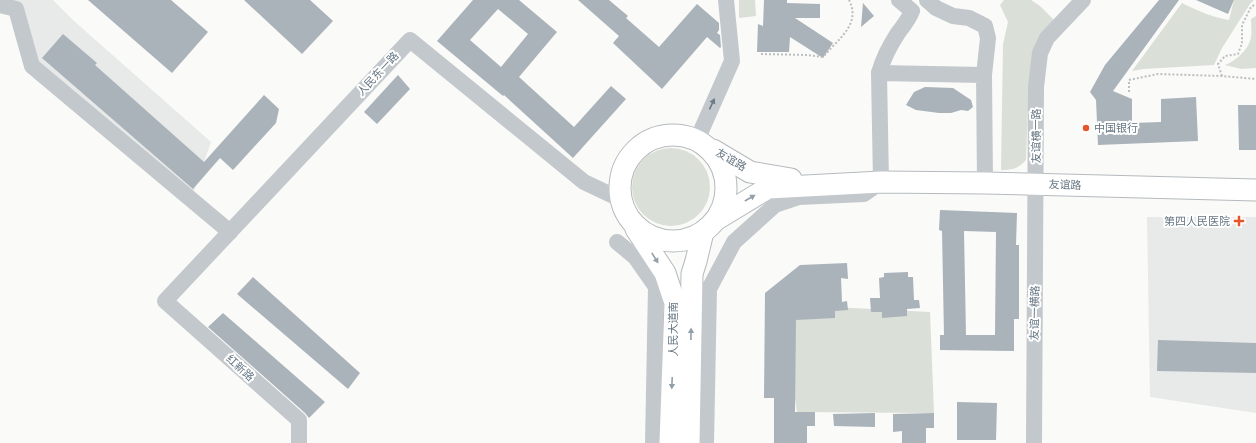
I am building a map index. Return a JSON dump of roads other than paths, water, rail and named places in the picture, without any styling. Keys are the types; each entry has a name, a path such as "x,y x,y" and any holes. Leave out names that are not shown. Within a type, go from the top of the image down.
{"main road":[{"path":"680,134 702,144 718,159 725,174 726,189 724,205 710,226 689,239 675,241 660,240 646,234 634,225 625,213 620,199 619,182 624,165 633,151 647,140 663,135 680,134"},
{"name":"友谊路","path":"702,144 750,172 801,180 1039,184 1256,190"},
{"name":"友谊路","path":"710,226 768,188 877,182"},
{"name":"人民大道南","path":"634,225 665,273 675,303 670,443"},
{"name":"人民大道南","path":"689,443 692,274 710,226"}],"street":[{"path":"702,144 732,61 726,0"},
{"path":"706,443 709,289 734,242 775,205 799,197 864,194 877,182 879,73 883,59 908,20 912,11 899,0"},
{"path":"927,0 936,8 953,16 969,18 985,26 988,38 984,75 985,183"},
{"name":"友谊横一路","path":"1039,184 1036,87 1040,54 1048,38 1083,0"},
{"name":"友谊一横路","path":"1034,443 1041,79 1046,55 1054,42 1092,0"},
{"path":"0,5 16,8 32,66 230,232"},
{"name":"人民东一路","path":"164,301 410,40 584,182 620,199"},
{"path":"879,73 984,75"},
{"path":"617,242 636,257 656,287 653,443"},
{"name":"红新路","path":"164,301 299,420 300,443"}],"place":[{"name":"中国银行","path":"1086,128"},
{"name":"第四人民医院","path":"1239,221"}]}
